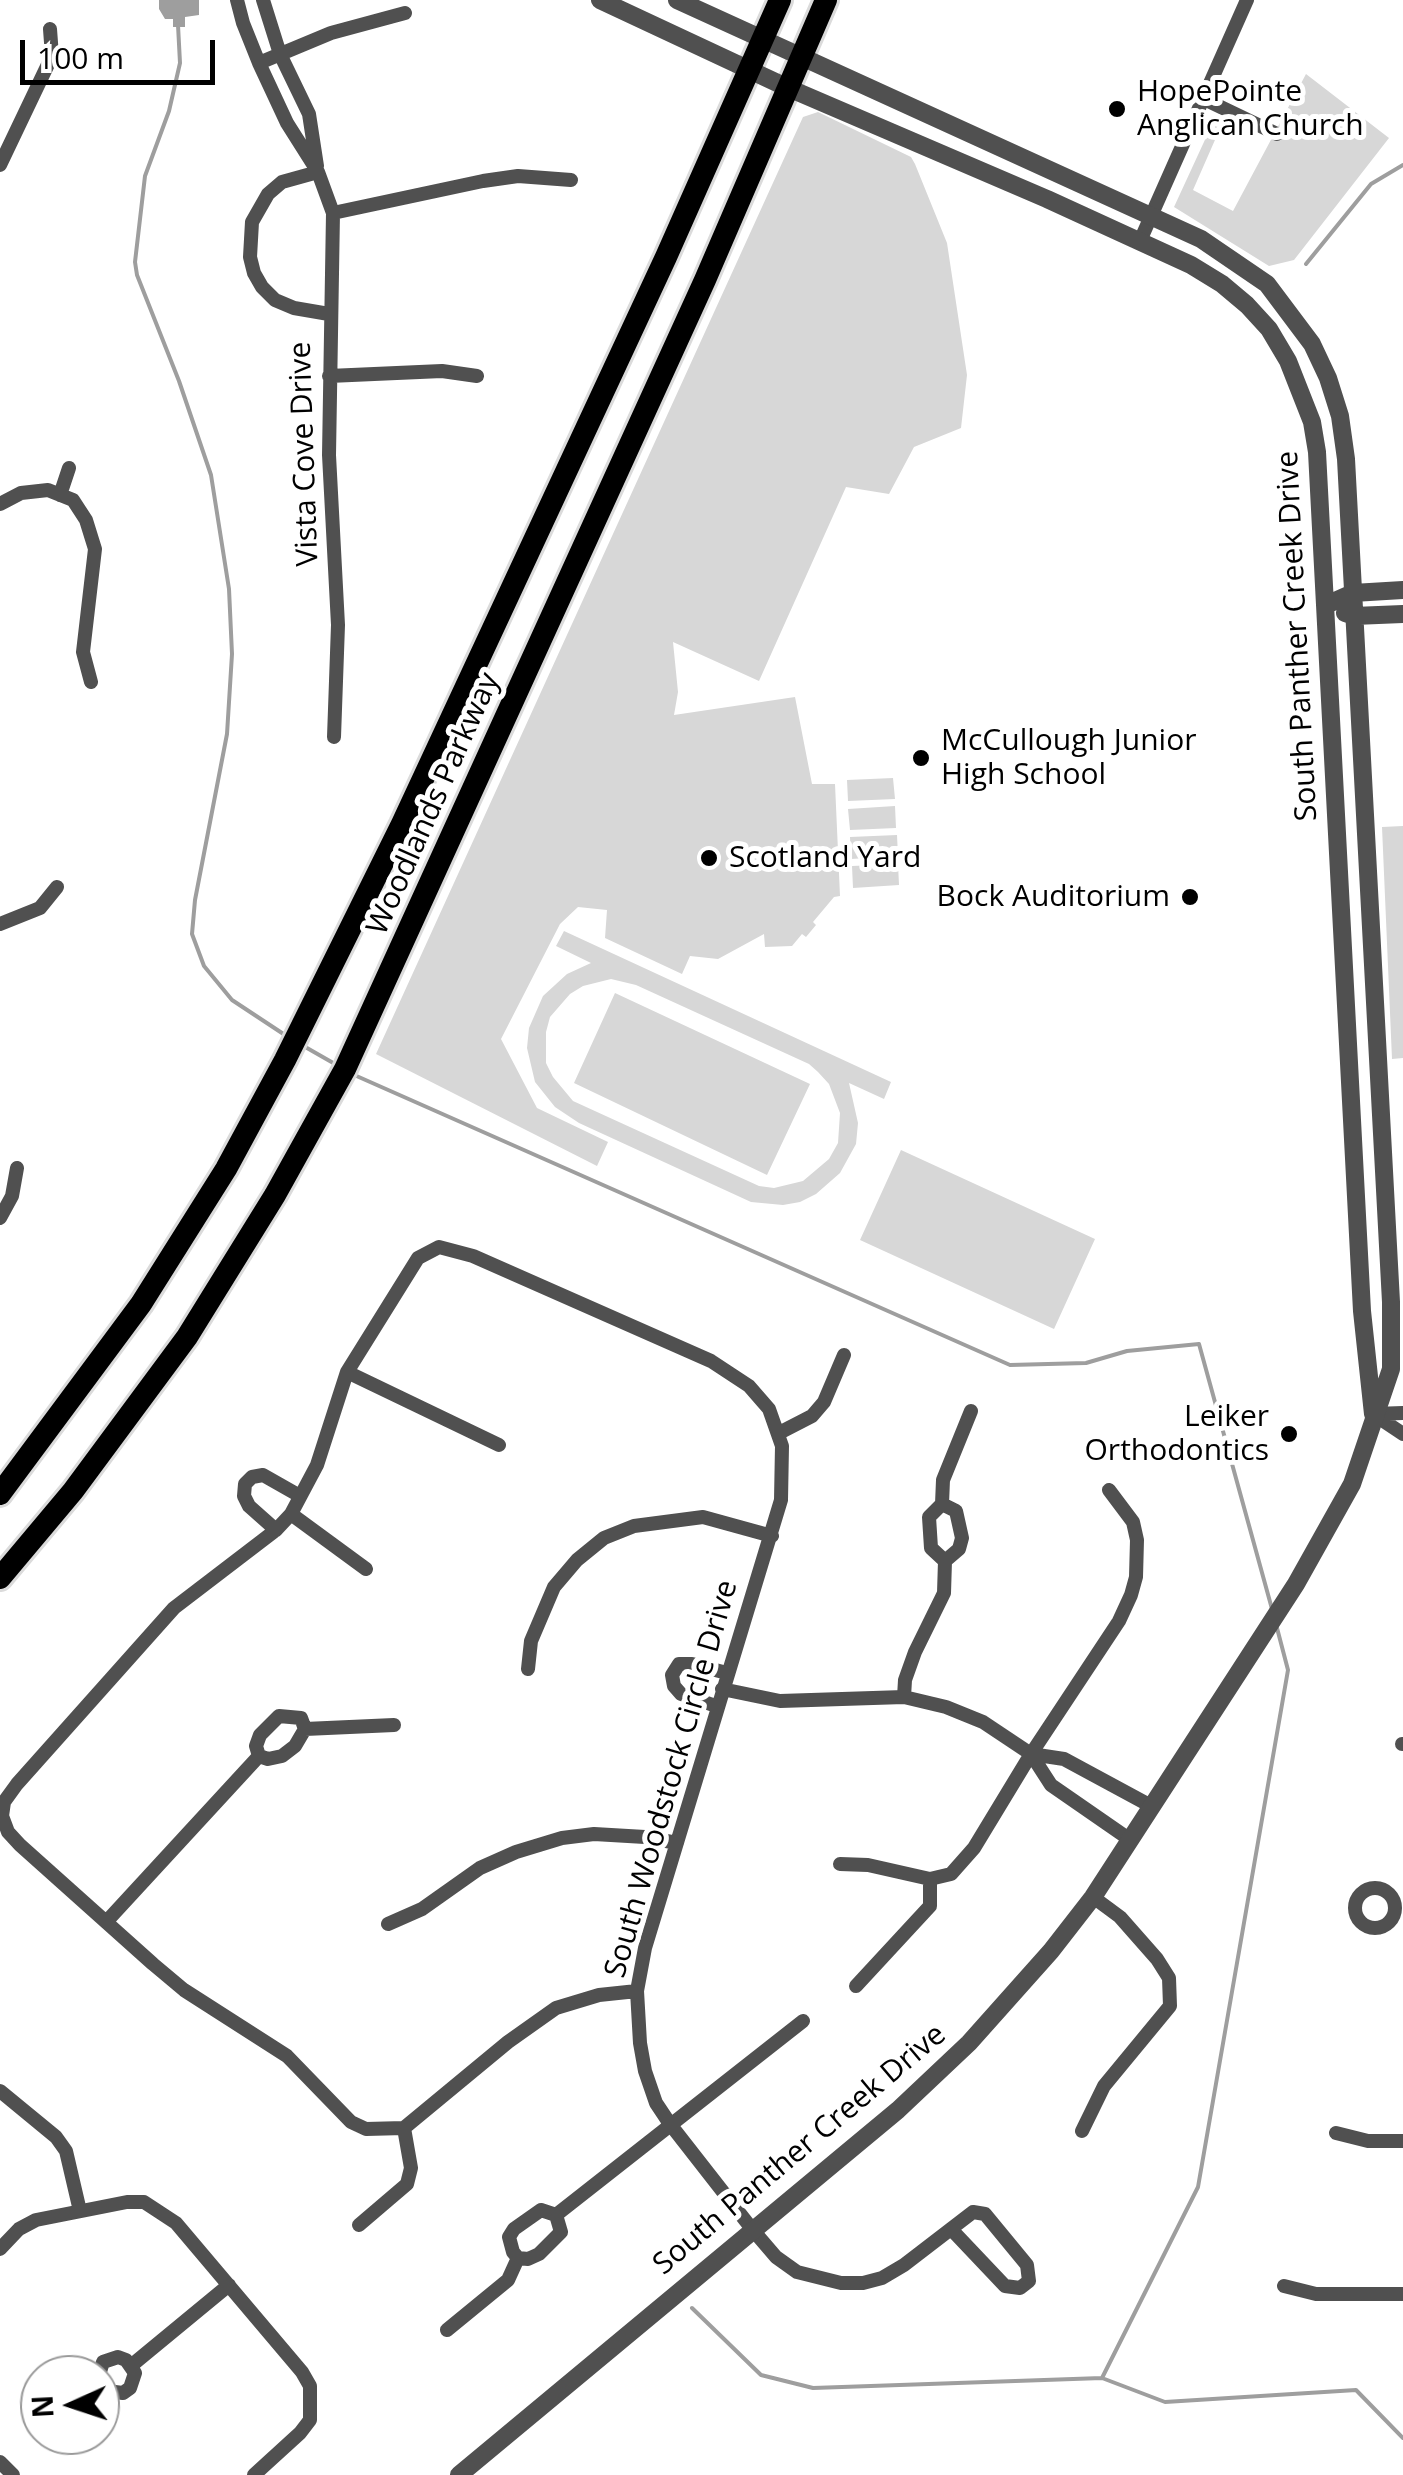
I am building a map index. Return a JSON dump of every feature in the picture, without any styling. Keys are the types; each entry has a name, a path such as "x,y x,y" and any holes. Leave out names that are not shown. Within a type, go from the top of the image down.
{"main road":[{"name":"Woodlands Parkway","path":"0,1494 160,1275 226,1169 285,1060 402,824 666,256 780,0"},
{"name":"Woodlands Parkway","path":"0,1578 73,1491 187,1337 276,1195 335,1087 705,280 826,0"}],"street":[{"name":"Vista Cove Drive","path":"238,0 242,23 287,123 318,172"},
{"name":"Vista Cove Drive","path":"262,0 280,54 309,114 318,172 333,213 328,376 338,624 334,737"},
{"name":"South Panther Creek Drive","path":"600,0 786,87 1140,241 1222,284 1269,329 1288,361 1312,422 1316,452 1362,1311 1373,1414"},
{"name":"South Panther Creek Drive","path":"469,2472 950,2062 1051,1952 1094,1896 1273,1621 1352,1484 1391,1369 1392,1302 1346,459 1340,416 1312,344 1267,284 1217,248 1152,214 677,0"},
{"path":"1140,241 1247,0"},
{"path":"259,62 330,33 405,14"},
{"path":"0,165 52,56 50,29"},
{"path":"1204,99 1277,134"},
{"path":"318,172 282,182 268,194 252,222 250,258 262,287 275,300 329,314"},
{"path":"333,213 518,176 571,180"},
{"path":"328,376 442,372 478,376"},
{"path":"60,495 69,468"},
{"path":"0,504 21,493 48,490 73,500 86,520 96,549 82,652 91,682"},
{"path":"1326,605 1353,593 1403,590"},
{"path":"1326,605 1354,616 1403,614"},
{"path":"0,924 40,908 57,887"},
{"path":"0,1218 12,1196 16,1168"},
{"name":"South Woodstock Circle Drive","path":"347,1372 418,1258 440,1248 473,1256 712,1361 758,1395 769,1410 778,1433 784,1481 772,1536 716,1706 645,1948 637,1992 645,2071 656,2103 670,2124 776,2257 797,2272 817,2280 863,2283 882,2278 951,2229"},
{"path":"778,1433 812,1416 824,1402 844,1356"},
{"path":"499,1445 347,1372 317,1465 291,1514 276,1530 174,1608 18,1784 4,1802 2,1816 8,1832 20,1845 184,1990 287,2056 351,2122 380,2131 404,2128 508,2042 556,2008 588,1997 637,1992"},
{"path":"946,1560 931,1548 929,1517 942,1504 943,1480 972,1411"},
{"path":"1373,1414 1403,1412"},
{"path":"1373,1414 1403,1434"},
{"path":"276,1530 249,1506 244,1496 246,1484 252,1477 264,1475 300,1496"},
{"path":"840,1864 930,1879 951,1874 974,1848 1030,1754 1119,1621 1136,1577 1138,1558 1133,1522 1109,1490"},
{"path":"904,1697 914,1652 944,1593 946,1560 959,1549 962,1538 956,1510 942,1504"},
{"path":"291,1514 366,1570"},
{"path":"528,1670 531,1641 554,1588 604,1538 634,1526 704,1517 772,1536"},
{"path":"716,1706 681,1694 672,1675 679,1664 727,1673"},
{"path":"722,1689 780,1701 904,1697 946,1706 983,1722 1030,1754 1051,1785 1129,1839"},
{"path":"259,1756 256,1746 260,1735 279,1716 301,1718 305,1729"},
{"path":"305,1729 394,1725"},
{"path":"107,1921 259,1756 282,1756 295,1746 305,1729"},
{"path":"1030,1754 1064,1759 1150,1806"},
{"path":"388,1924 422,1909 480,1868 562,1838 608,1834 677,1843"},
{"path":"856,1986 930,1906 930,1879"},
{"path":"1082,2131 1104,2086 1170,2006 1169,1978 1158,1959 1120,1917 1094,1896"},
{"path":"556,2215 803,2021"},
{"path":"0,2091 56,2137 66,2151 80,2211"},
{"path":"359,2225 407,2184 411,2168 404,2128"},
{"path":"1336,2133 1368,2141 1403,2141"},
{"path":"0,2249 19,2229 36,2220 127,2202 144,2202 176,2223 310,2386 310,2420 254,2475"},
{"path":"540,2210 556,2215 561,2232 556,2241 528,2260 518,2258 510,2246 514,2228 540,2210"},
{"path":"974,2212 985,2214 1026,2266 1029,2281 1020,2288 1005,2286 951,2229 974,2212"},
{"path":"448,2330 508,2280 518,2258"},
{"path":"132,2365 229,2285"},
{"path":"1284,2286 1316,2294 1403,2294"},
{"path":"120,2359 132,2365 134,2381 120,2392"},
{"path":"0,2462 13,2475"}],"shaded area":[{"path":"159,0 199,0 199,15 185,17 185,27 173,27 173,19 165,19 159,9"},
{"path":"1306,74 1389,138 1294,260 1269,266 1174,207 1215,118 1222,124 1193,190 1233,211"},
{"path":"818,112 911,157 915,164 947,243 967,375 961,428 914,447 889,494 846,487 759,681 673,642 678,692 674,715 795,697 812,784 835,784 840,896 834,897 813,922 816,925 806,937 802,934 792,946 765,947 764,934 718,959 690,956 682,974 605,938 607,910 578,907 560,924 501,1039 537,1108 608,1142 597,1166 376,1054 803,117"},
{"path":"893,778 895,799 848,801 847,780"},
{"path":"895,806 896,828 850,830 848,809"},
{"path":"1403,826 1403,1058 1392,1059 1382,827"},
{"path":"897,835 898,856 851,859 850,837"},
{"path":"898,864 899,885 853,888 852,866"},
{"path":"564,931 891,1082 884,1099 849,1083 858,1123 856,1144 840,1173 800,1202 751,1202 579,1123 555,1107 535,1082 527,1048 529,1028 543,996 567,974 591,963 556,946","holes":["611,979 636,985 809,1064 818,1072 829,1084 840,1113 838,1143 829,1159 803,1181 774,1188 759,1186 573,1101 546,1063 550,1017 570,994 583,986"]},
{"path":"615,993 810,1084 767,1175 574,1083"},
{"path":"901,1150 1095,1239 1054,1329 860,1240"}],"waterway":[{"path":"178,25 180,63 169,111 145,176 135,262 211,475 229,589 232,654 227,734 192,934 204,966 232,1000 288,1037"},
{"path":"1306,264 1371,184 1403,165"},
{"path":"300,1044 335,1064"},
{"path":"352,1074 1010,1365 1086,1363 1127,1351 1199,1344 1272,1609"},
{"path":"692,2308 761,2375 813,2388 1102,2378 1198,2187 1288,1670 1277,1628"},
{"path":"1102,2378 1165,2402 1356,2390 1403,2438"}],"place":[{"name":"HopePointe Anglican Church","path":"1117,109"},
{"name":"McCullough Junior High School","path":"921,758"},
{"name":"Scotland Yard","path":"709,858"},
{"name":"Bock Auditorium","path":"1190,897"},
{"name":"Leiker Orthodontics","path":"1289,1434"}]}
